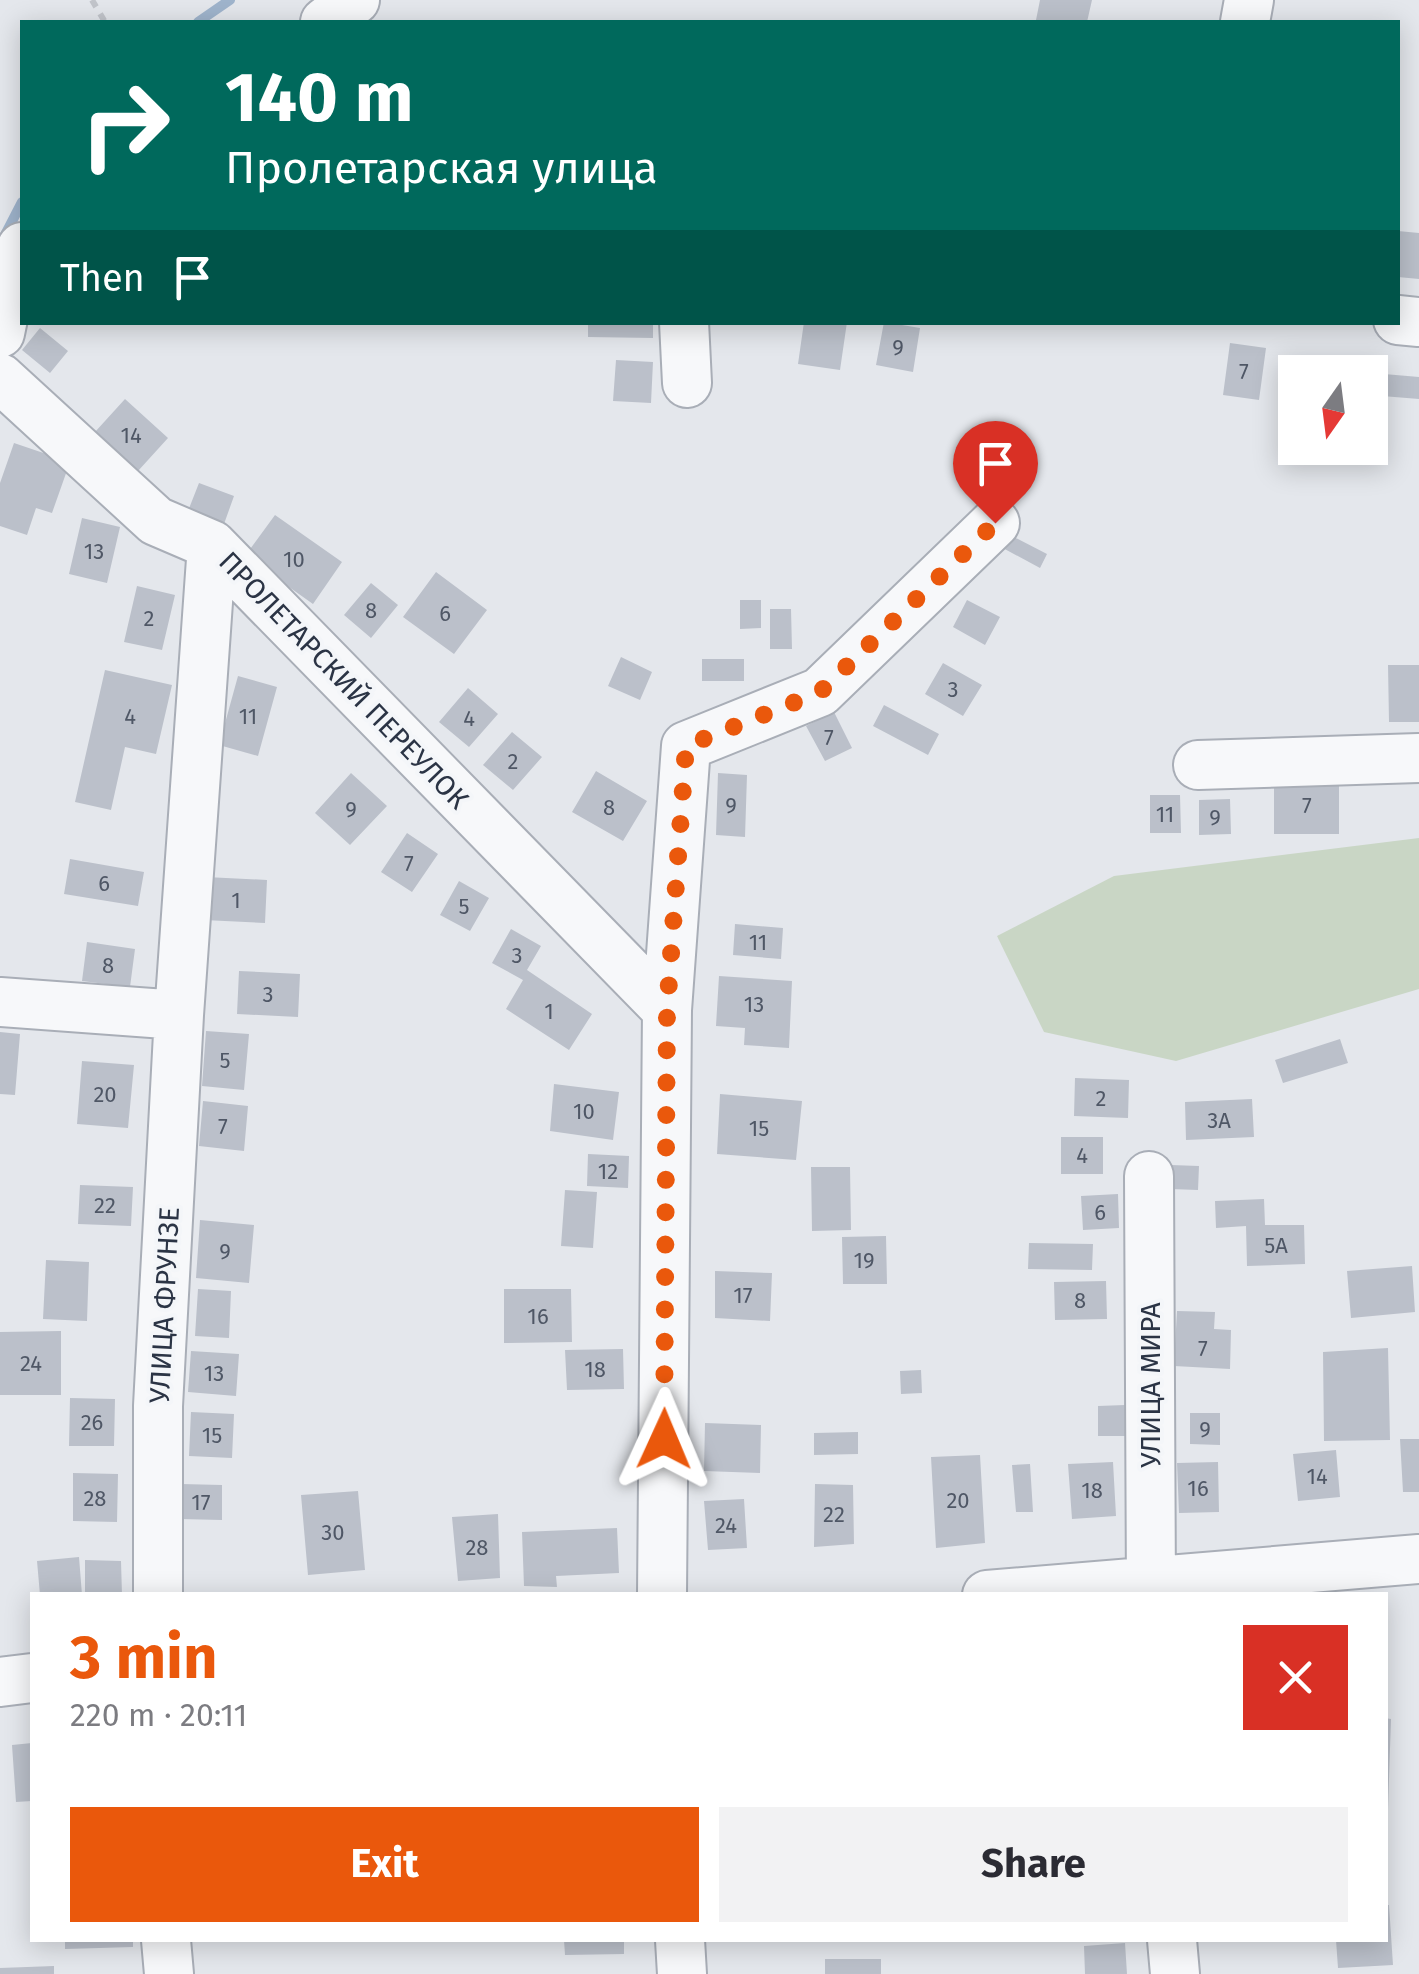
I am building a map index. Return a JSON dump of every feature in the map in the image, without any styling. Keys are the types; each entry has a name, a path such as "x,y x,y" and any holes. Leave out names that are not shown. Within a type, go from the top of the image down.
{"street":[{"path":"328,20 355,0"},
{"path":"0,332 20,251"},
{"path":"684,325 686,384"},
{"name":"ПРОЛЕТАРСКИЙ ПЕРЕУЛОК","path":"0,378 156,520 212,544 667,1010"},
{"path":"662,1592 667,1010 686,746 820,692 995,523"},
{"name":"УЛИЦА ФРУНЗЕ","path":"158,1592 158,1406 179,1015 212,544"},
{"path":"1198,764 1419,758"},
{"path":"0,1002 179,1015"},
{"name":"УЛИЦА МИРА","path":"1149,1176 1150,1588"},
{"path":"1057,1592 1150,1588 1419,1559"},
{"path":"0,1682 30,1678"},
{"path":"166,1942 169,1974"},
{"path":"680,1942 682,1974"},
{"path":"1172,1942 1174,1974"}],"green space":[{"path":"1419,838 1419,989 1176,1061 1044,1032 997,936 1114,876"}],"building":[{"path":"1040,0 1092,0 1087,20 1036,20"},
{"path":"1400,231 1419,233 1419,279 1400,277"},
{"path":"588,325 653,325 653,338 588,337"},
{"path":"804,325 847,325 840,370 798,364"},
{"path":"883,325 920,328 913,372 876,365"},
{"path":"40,328 68,351 50,373 22,350"},
{"path":"1230,343 1266,348 1259,400 1223,395"},
{"path":"616,360 653,362 651,403 613,401"},
{"path":"1388,374 1419,377 1419,399 1388,396"},
{"path":"125,399 168,438 138,471 95,432"},
{"path":"14,443 70,462 52,513 36,508 27,535 0,526 0,483"},
{"path":"199,483 234,496 224,524 188,511"},
{"path":"275,515 342,562 313,604 245,556"},
{"path":"82,518 120,527 107,583 69,574"},
{"path":"1008,534 1047,554 1040,568 1001,547"},
{"path":"436,572 487,610 454,654 403,617"},
{"path":"371,583 398,605 371,638 344,615"},
{"path":"137,586 175,595 162,650 124,642"},
{"path":"740,600 761,600 761,628 740,629"},
{"path":"967,600 1000,617 985,645 953,627"},
{"path":"770,609 791,609 792,649 770,649"},
{"path":"621,657 652,672 640,700 608,686"},
{"path":"702,659 744,659 744,681 702,681"},
{"path":"943,663 982,685 963,716 925,694"},
{"path":"1388,665 1419,665 1419,722 1389,722"},
{"path":"105,670 172,685 156,754 125,747 111,810 75,802"},
{"path":"238,676 277,687 258,756 219,745"},
{"path":"468,688 498,714 469,747 439,722"},
{"path":"884,705 939,734 928,755 873,726"},
{"path":"834,712 852,748 825,761 806,726"},
{"path":"512,732 542,757 513,790 483,765"},
{"path":"596,771 647,801 623,841 572,812"},
{"path":"351,773 387,806 350,845 315,813"},
{"path":"718,773 747,775 745,837 716,835"},
{"path":"1274,777 1339,777 1339,834 1274,834"},
{"path":"1150,795 1180,795 1181,833 1150,833"},
{"path":"1230,799 1231,834 1199,835 1199,800"},
{"path":"407,833 438,854 412,892 381,872"},
{"path":"70,859 144,872 138,906 64,894"},
{"path":"206,877 267,880 265,923 204,920"},
{"path":"459,881 489,898 470,931 440,915"},
{"path":"735,924 783,928 781,959 733,955"},
{"path":"511,929 541,946 527,970 592,1014 569,1050 506,1009 523,980 492,963"},
{"path":"87,942 135,949 130,987 82,981"},
{"path":"239,971 300,974 298,1017 237,1014"},
{"path":"719,976 792,981 789,1048 744,1045 745,1028 716,1026"},
{"path":"206,1031 249,1034 244,1090 202,1086"},
{"path":"0,1032 20,1034 15,1095 0,1094"},
{"path":"1340,1039 1348,1063 1283,1083 1275,1060"},
{"path":"82,1061 134,1065 128,1128 77,1124"},
{"path":"1075,1078 1129,1080 1128,1118 1074,1116"},
{"path":"554,1084 619,1092 613,1140 550,1131"},
{"path":"720,1094 802,1101 796,1160 717,1154"},
{"path":"1252,1099 1254,1137 1186,1140 1185,1102"},
{"path":"203,1101 248,1106 244,1151 199,1146"},
{"path":"1061,1137 1103,1137 1103,1174 1061,1174"},
{"path":"588,1154 629,1156 628,1188 587,1186"},
{"path":"1171,1165 1199,1166 1198,1190 1170,1189"},
{"path":"811,1167 850,1167 851,1230 812,1231"},
{"path":"80,1185 133,1187 131,1226 78,1224"},
{"path":"565,1190 597,1192 593,1248 561,1246"},
{"path":"1118,1194 1119,1228 1083,1230 1081,1196"},
{"path":"1264,1199 1265,1225 1304,1225 1305,1264 1247,1266 1246,1226 1216,1228 1215,1201"},
{"path":"200,1220 254,1225 249,1283 196,1278"},
{"path":"886,1236 887,1284 843,1284 842,1237"},
{"path":"1029,1243 1093,1244 1092,1270 1028,1269"},
{"path":"46,1260 89,1262 87,1321 43,1319"},
{"path":"1412,1266 1415,1312 1351,1318 1347,1271"},
{"path":"715,1271 772,1273 770,1321 715,1318"},
{"path":"1106,1281 1107,1319 1055,1320 1054,1282"},
{"path":"198,1289 231,1291 229,1338 195,1336"},
{"path":"504,1289 571,1289 572,1342 504,1343"},
{"path":"1177,1311 1215,1312 1214,1329 1231,1330 1230,1369 1174,1366"},
{"path":"61,1331 61,1395 0,1395 0,1332"},
{"path":"1388,1348 1390,1440 1324,1441 1323,1352"},
{"path":"623,1349 624,1389 567,1390 565,1350"},
{"path":"191,1351 239,1354 236,1396 188,1392"},
{"path":"921,1370 922,1393 901,1394 900,1371"},
{"path":"70,1398 115,1399 114,1446 69,1446"},
{"path":"1125,1405 1125,1436 1098,1436 1098,1406"},
{"path":"191,1412 234,1414 232,1458 189,1456"},
{"path":"1190,1413 1220,1413 1220,1445 1190,1444"},
{"path":"705,1423 761,1425 760,1473 704,1471"},
{"path":"858,1432 858,1454 814,1455 814,1433"},
{"path":"1400,1439 1419,1439 1419,1492 1403,1492"},
{"path":"1336,1450 1340,1497 1298,1501 1293,1454"},
{"path":"980,1455 985,1543 936,1548 931,1457"},
{"path":"1113,1462 1116,1516 1072,1519 1068,1464"},
{"path":"1218,1462 1219,1512 1179,1513 1177,1463"},
{"path":"1030,1464 1033,1512 1016,1512 1012,1465"},
{"path":"73,1473 118,1474 117,1522 73,1521"},
{"path":"181,1484 222,1485 222,1520 180,1519"},
{"path":"815,1484 853,1485 854,1544 814,1547"},
{"path":"358,1491 365,1570 308,1575 301,1495"},
{"path":"744,1499 747,1548 708,1550 704,1501"},
{"path":"498,1514 500,1578 458,1581 452,1517"},
{"path":"617,1528 619,1573 556,1576 557,1587 524,1586 522,1532"},
{"path":"79,1557 82,1592 40,1592 37,1561"},
{"path":"85,1560 121,1561 122,1592 85,1592"},
{"path":"1388,1718 1391,1719 1388,1809"},
{"path":"30,1743 30,1801 16,1802 12,1745"},
{"path":"1389,1905 1393,1965 1338,1968 1336,1942 1388,1942"},
{"path":"65,1942 133,1942 133,1947 65,1949"},
{"path":"564,1942 624,1942 624,1954 565,1955"},
{"path":"1125,1943 1127,1974 1085,1974 1084,1946"},
{"path":"825,1959 881,1959 881,1974 825,1974"},
{"path":"54,1966 54,1974 0,1974 0,1968"}],"waterway":[{"path":"201,20 230,0"},
{"path":"4,237 20,206"}],"route":[{"path":"664,1439 667,1010 686,746 820,692 995,523"}]}
